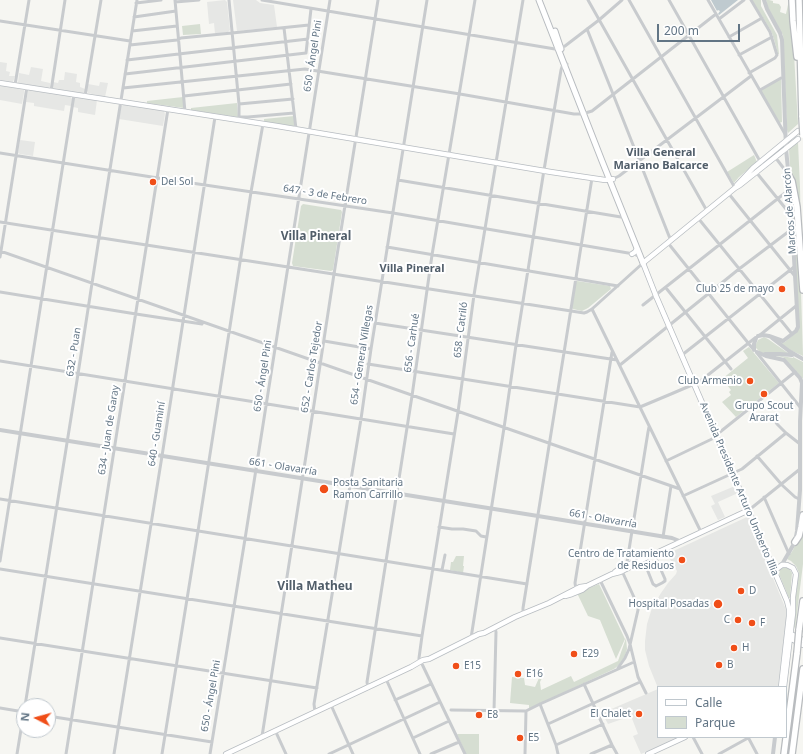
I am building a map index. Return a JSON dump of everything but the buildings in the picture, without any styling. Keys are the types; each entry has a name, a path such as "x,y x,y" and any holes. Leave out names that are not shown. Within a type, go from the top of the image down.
{"highway":[{"path":"792,0 793,21 802,91"},
{"path":"799,0 803,135"},
{"path":"788,174 792,181 797,207 803,290"},
{"path":"795,542 799,536 803,515"},
{"path":"787,731 803,601"},
{"path":"792,754 803,669"},
{"path":"784,754 786,738"}],"main road":[{"path":"539,0 560,49"},
{"path":"542,0 643,263"},
{"path":"0,83 215,117 240,119 296,130 611,180"},
{"path":"754,170 760,161 798,131"},
{"path":"643,263 729,194 742,179 754,170 763,167 775,157 786,142 798,139"},
{"path":"625,216 641,253 643,263"},
{"path":"632,254 637,249"},
{"name":"Avenida Presidente Arturo Umberto Illia","path":"643,263 788,604 789,635"},
{"path":"564,596 582,590 619,569 643,560 749,510"},
{"path":"612,574 630,568 637,562"},
{"path":"774,571 785,564 794,568 796,573 784,686"},
{"path":"459,645 580,587 587,586"},
{"path":"509,621 526,616 534,610"},
{"path":"226,754 411,667 479,637 484,633"},
{"path":"789,635 803,640"},
{"path":"789,635 803,646"},
{"path":"781,686 789,635"},
{"path":"648,754 658,752 683,738"}],"street":[{"path":"16,85 29,0"},
{"path":"51,91 65,0"},
{"path":"85,96 101,0"},
{"path":"136,2 161,0"},
{"path":"185,112 175,1 199,0"},
{"path":"229,0 240,119 294,113"},
{"path":"262,0 552,49 560,49 565,46 587,30 622,0"},
{"name":"650 - Ángel Pini","path":"210,754 330,0"},
{"name":"652 - Carlos Tejedor","path":"262,736 378,0"},
{"name":"654 - General Villegas","path":"315,712 314,704 361,419 368,364 427,0"},
{"name":"656 - Carhué","path":"368,688 367,682 408,426 432,255 439,222 475,0"},
{"name":"658 - Catriló","path":"421,663 419,658 422,636 458,412 474,295 523,0"},
{"path":"588,0 708,211"},
{"path":"629,0 735,188"},
{"path":"669,0 763,167"},
{"path":"708,0 760,90 786,142"},
{"path":"719,19 744,0"},
{"path":"611,180 619,176 696,118 750,74 776,57 777,52 772,37 751,0"},
{"name":"Marcos de Alarcón","path":"764,0 781,37 792,229 792,268 794,275 798,327 798,330 792,334"},
{"name":"632 - Puan","path":"26,698 136,2"},
{"path":"125,74 306,53 311,8"},
{"path":"134,17 176,11"},
{"path":"123,88 305,69 554,111 585,114 590,112 716,14"},
{"path":"729,36 762,18"},
{"path":"0,21 130,43 179,40 181,38 309,25"},
{"path":"132,31 177,26"},
{"path":"284,28 296,130"},
{"path":"587,30 670,241 689,269 758,352 800,407"},
{"path":"739,55 772,37"},
{"path":"127,60 308,39"},
{"path":"471,638 544,170 561,70 566,65"},
{"path":"760,90 781,78"},
{"path":"184,96 291,84"},
{"path":"0,257 27,87"},
{"path":"0,561 74,95"},
{"path":"239,104 293,99"},
{"name":"634 - Juan de Garay","path":"66,754 168,109"},
{"name":"640 - Guaminí","path":"114,754 215,117"},
{"path":"162,754 262,124"},
{"name":"647 - 3 de Febrero","path":"0,153 393,213 485,230 581,245 632,254 638,256 643,263"},
{"path":"775,157 788,174"},
{"path":"754,170 786,209 790,209"},
{"path":"524,614 523,608 592,178"},
{"path":"398,180 586,212 621,217 625,216"},
{"path":"643,305 790,189"},
{"path":"682,355 792,268 770,245 729,194"},
{"path":"698,218 792,334 783,341 763,335 757,337 754,344 758,352 770,357 784,360 800,378 802,383 797,531 795,542 789,554 780,566"},
{"path":"0,222 570,310 595,316"},
{"path":"620,365 739,269 792,229"},
{"path":"387,247 618,286"},
{"path":"0,251 680,489"},
{"path":"584,313 592,309 643,263"},
{"path":"666,288 731,369"},
{"path":"0,292 210,325"},
{"path":"368,364 640,407 695,384 726,362 796,306"},
{"path":"592,309 701,532"},
{"path":"375,323 617,360"},
{"path":"769,336 778,344 803,359"},
{"path":"324,341 371,349"},
{"path":"576,589 575,583 612,351"},
{"path":"758,352 797,356"},
{"path":"0,361 454,434"},
{"path":"666,461 717,436 795,372"},
{"path":"773,418 786,433 800,444"},
{"path":"628,565 627,562 631,532 649,427"},
{"name":"661 - Olavarría","path":"0,430 491,508 663,537 682,542"},
{"path":"683,496 742,469 786,433"},
{"path":"757,456 781,484 799,499"},
{"path":"749,510 800,469"},
{"path":"663,537 671,486"},
{"path":"764,497 789,554"},
{"path":"0,499 527,584"},
{"path":"439,527 476,531 481,536 486,537"},
{"path":"643,560 653,584 656,586 662,583 665,579 654,554"},
{"path":"442,570 445,555"},
{"path":"0,569 422,636"},
{"path":"617,669 625,658 630,644 638,610 638,606 622,571"},
{"path":"600,580 630,644 640,682 646,693"},
{"path":"494,711 495,628"},
{"path":"0,638 317,688"},
{"path":"451,710 526,711 634,662"},
{"path":"421,663 465,754"},
{"path":"386,680 420,754"},
{"path":"548,724 640,682"},
{"path":"395,700 431,684"},
{"path":"584,684 617,754"},
{"path":"329,754 440,702"},
{"path":"540,704 558,754"},
{"path":"331,705 353,754"},
{"path":"0,708 16,711"},
{"path":"525,754 526,711"},
{"path":"56,717 212,742"},
{"path":"413,738 449,721"},
{"path":"556,745 603,724"},
{"path":"275,730 286,754"},
{"path":"17,754 20,738"},
{"path":"694,738 702,754"},
{"path":"718,754 746,738"},
{"path":"749,738 757,754"},
{"path":"773,754 775,738"},
{"path":"431,754 459,742"},
{"path":"591,754 612,745"}],"shaded area":[{"path":"225,0 227,2 230,30 228,32 215,34 214,23 209,24 207,2"},
{"path":"233,0 256,0 260,3 274,5 277,27 237,31"},
{"path":"711,0 738,0 719,15 718,14 720,11 717,11"},
{"path":"0,62 7,63 6,71 10,72 9,76 15,76 13,82 0,80"},
{"path":"31,67 43,69 41,81 50,83 50,87 47,88 18,83 19,73 29,75"},
{"path":"65,72 77,74 76,82 80,83 80,87 85,89 83,94 53,88 53,82 58,83 59,80 64,80"},
{"path":"100,82 108,83 105,97 88,93 88,84 99,86"},
{"path":"0,85 24,90 22,104 0,100"},
{"path":"29,90 70,96 72,99 71,106 65,105 64,111 34,106 34,103 26,102"},
{"path":"75,97 97,100 95,115 78,112 78,108 73,107"},
{"path":"124,104 164,111 163,126 119,119 121,106"},
{"path":"20,140 35,142 33,156 18,153"},
{"path":"735,486 738,493 718,502 725,517 718,520 711,506 715,504 711,496"},
{"name":"Hospital Posadas","path":"747,517 748,518 787,612 778,686 657,686 649,666 645,650 645,641 647,624 652,608 677,571 667,554"},
{"path":"657,689 657,738 678,738 641,754 633,736 638,734 631,716 608,724 602,713"}],"green space":[{"path":"752,0 761,0 761,6 777,35 779,54 771,31"},
{"path":"766,0 779,4 781,7 780,12 786,14 789,0 792,19 798,124 788,133 783,35 768,10"},
{"path":"200,24 201,34 183,35 182,26"},
{"path":"781,78 782,122 779,123 760,90"},
{"path":"183,97 184,108 147,103 147,101"},
{"path":"237,103 238,117 191,110 191,108"},
{"path":"294,116 294,126 264,122 264,119"},
{"path":"798,142 801,232 799,207 790,167 789,149"},
{"path":"754,155 757,162 734,183 727,172"},
{"path":"791,187 794,201 798,246 803,356 788,349 781,343 785,342 798,331"},
{"path":"303,204 341,210 342,212 333,270 331,271 293,266 292,263 301,206"},
{"path":"577,281 610,286 611,289 588,308 582,311 573,309"},
{"path":"764,337 788,353 761,353 756,348 756,344 758,340"},
{"name":"Club Armenio","path":"749,347 779,383 736,417 722,402 731,395 729,392 731,390 722,379 748,358 743,351"},
{"path":"774,356 793,357 803,362 803,379 783,357"},
{"path":"803,525 803,564 795,629 793,624 799,573 796,566 787,559 793,550"},
{"path":"456,556 464,556 463,573 450,570 451,562 453,562"},
{"path":"783,568 789,568 792,573 790,598 779,574 780,570"},
{"path":"599,584 625,639 616,659 600,620 588,616 577,593"},
{"path":"626,638 627,649 625,656 619,665 614,669 529,709 529,705 510,703 512,677 524,678 525,685 535,687 540,671 543,671 540,682 541,690 571,676 574,682 618,661"},
{"path":"457,734 479,734 479,754 466,754"}],"place":[{"name":"Del Sol","path":"153,182"},
{"name":"Club 25 de mayo","path":"782,289"},
{"name":"Club Armenio","path":"750,381"},
{"name":"Grupo Scout Ararat","path":"764,394"},
{"name":"Posta Sanitaria Ramon Carrillo","path":"324,489"},
{"name":"Centro de Tratamiento de Residuos","path":"682,560"},
{"name":"D","path":"741,591"},
{"name":"Hospital Posadas","path":"718,604"},
{"name":"C","path":"738,620"},
{"name":"F","path":"752,623"},
{"name":"H","path":"734,648"},
{"name":"E29","path":"574,654"},
{"name":"B","path":"719,665"},
{"name":"E15","path":"456,666"},
{"name":"E16","path":"518,674"},
{"name":"El Chalet","path":"639,714"},
{"name":"E8","path":"479,715"},
{"name":"E5","path":"520,738"}],"district":[{"name":"Villa General Mariano Balcarce","path":"661,159"},
{"name":"Villa Pineral","path":"316,237"},
{"name":"Villa Pineral","path":"412,269"},
{"name":"Villa Matheu","path":"315,587"}]}
